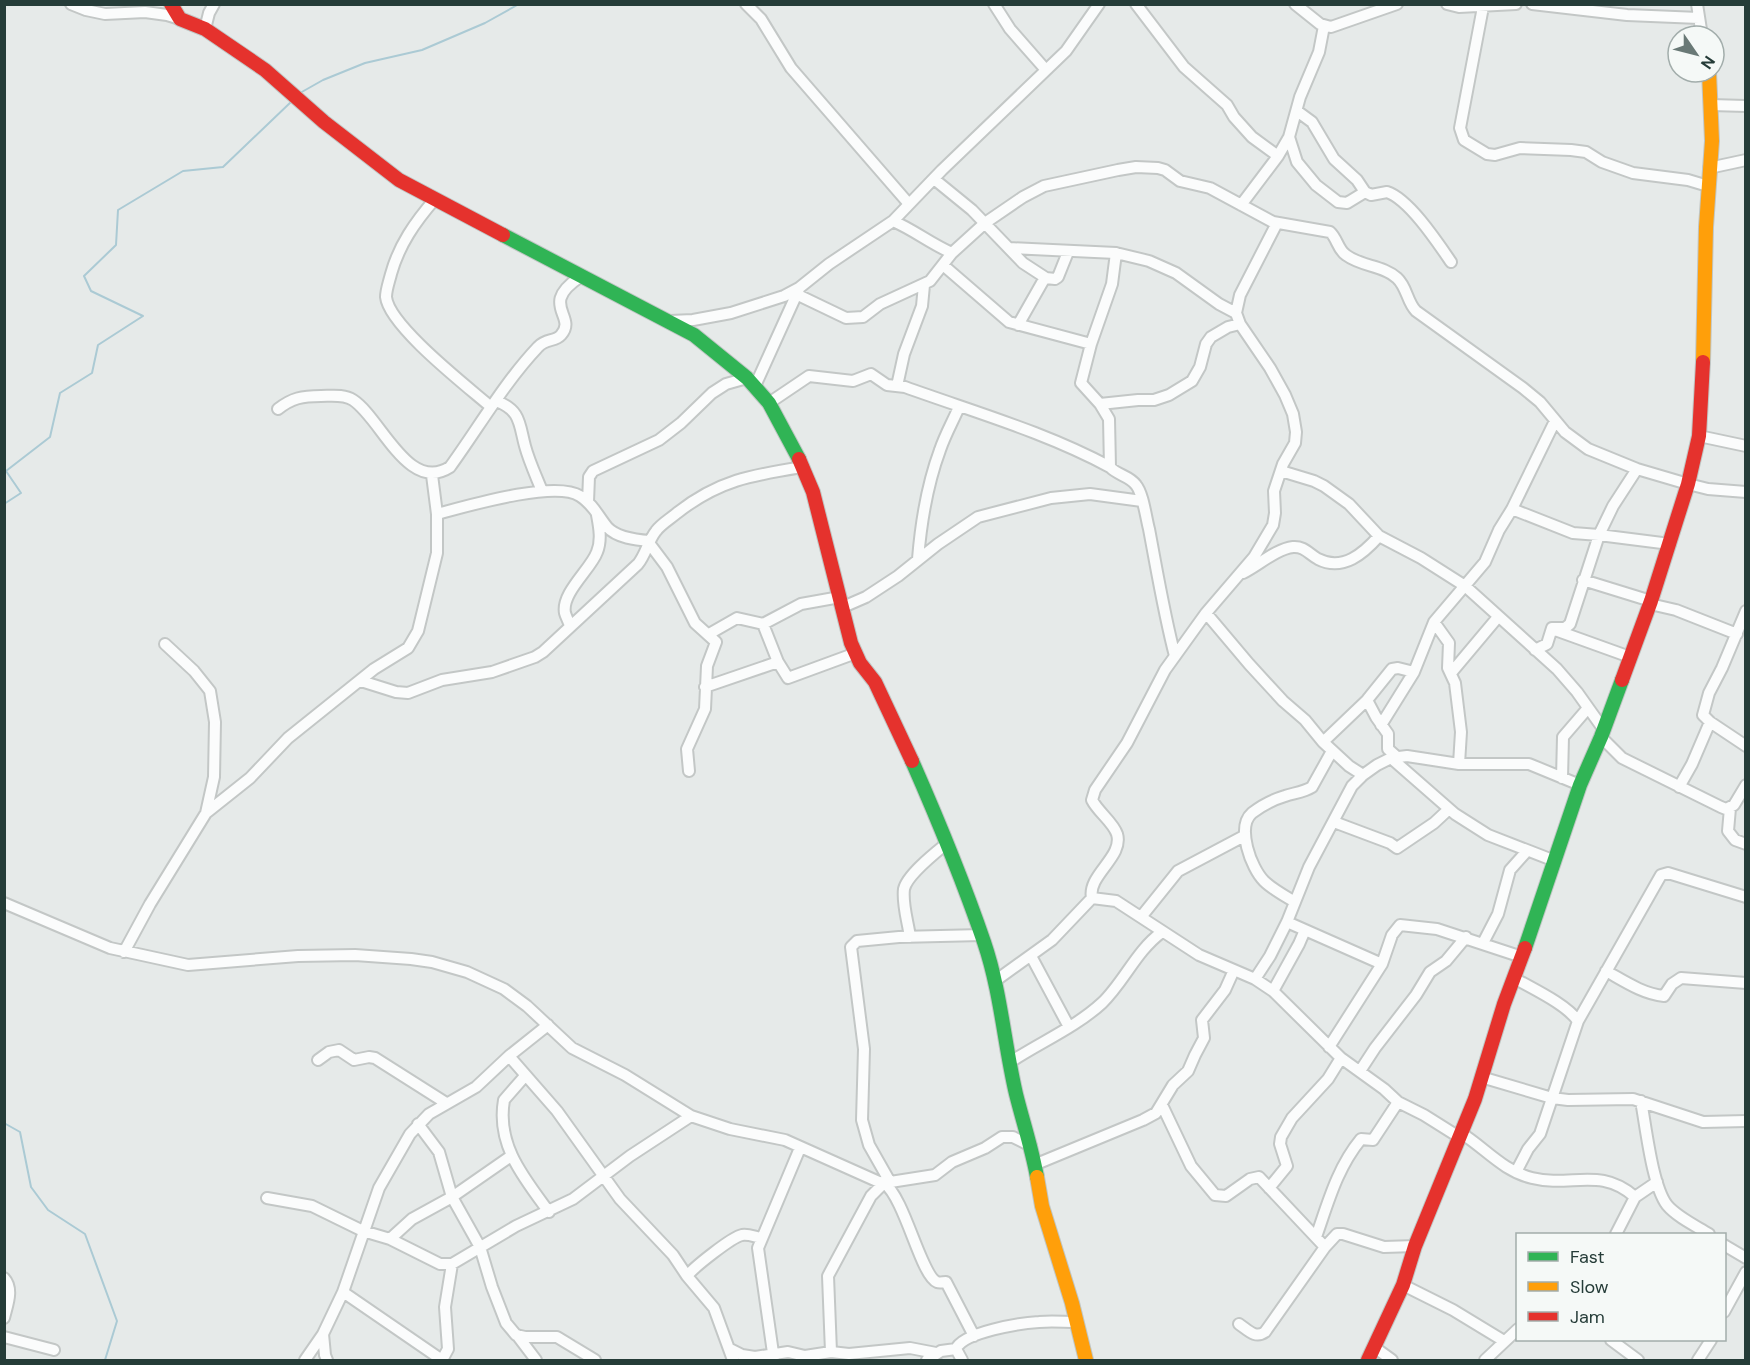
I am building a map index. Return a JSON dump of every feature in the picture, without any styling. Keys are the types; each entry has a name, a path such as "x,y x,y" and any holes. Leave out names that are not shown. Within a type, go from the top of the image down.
{"street":[{"path":"71,4 105,14 145,12 167,15 205,29 265,70 324,123 399,180 694,335 751,382 769,403 803,468 819,510 851,643 875,682 903,741 935,813 982,935 995,981 1012,1061 1016,1093 1031,1146 1042,1206 1086,1360"},
{"path":"171,4 180,19"},
{"path":"205,29 214,4"},
{"path":"746,4 761,19 791,68 909,204"},
{"path":"994,4 1010,29 1046,70"},
{"path":"670,321 693,320 731,313 798,291 829,264 893,221 1066,51 1099,4"},
{"path":"1136,4 1184,67 1229,107 1234,117 1252,137 1297,162"},
{"path":"1295,4 1324,26 1340,24 1397,4"},
{"path":"1447,4 1459,7 1516,4"},
{"path":"1532,4 1587,7 1627,15 1699,18"},
{"path":"1697,4 1700,24"},
{"path":"1483,7 1460,128 1464,140 1486,154 1520,148 1586,152 1602,162 1634,173 1688,180 1708,186"},
{"path":"1241,205 1279,154 1289,136 1296,111 1319,52 1324,26"},
{"path":"1368,1360 1403,1285 1415,1246 1460,1135 1580,785 1603,733 1651,603 1688,484 1699,436 1711,105 1709,84"},
{"path":"1711,105 1746,106"},
{"path":"1296,111 1312,122 1334,159 1357,180 1365,192 1371,195 1387,192 1400,201 1432,234 1451,262"},
{"path":"1289,136 1297,162 1316,185 1340,203 1349,202 1365,192"},
{"path":"1709,168 1746,160"},
{"path":"798,291 833,314 846,318 863,317 879,304 930,281 952,253 985,223 1023,197 1044,186 1136,167 1158,168 1180,181 1210,188 1277,223 1330,232 1344,255 1368,267 1388,271 1401,282 1413,309 1523,388 1540,402 1555,421 1577,442 1588,449 1636,469 1688,484 1708,489 1746,492"},
{"path":"934,179 985,223 1023,263 1046,278 1057,278 1068,252"},
{"path":"435,199 411,228 402,245 395,260 386,299 397,319 421,345 493,404 508,407 522,426 525,445 542,491"},
{"path":"893,221 908,227 936,246 952,253"},
{"path":"995,981 1052,940 1092,898 1093,886 1118,843 1117,833 1094,803 1093,794 1127,742 1165,670 1206,613 1254,557 1273,525 1274,491 1294,443 1296,432 1293,414 1270,368 1240,324 1236,313 1240,295 1277,223"},
{"path":"1009,248 1116,253 1149,261 1176,273 1219,304 1236,313"},
{"path":"1110,467 1109,423 1100,404 1082,384 1091,344 1112,284 1116,253"},
{"path":"943,265 1001,316 1018,325 1091,344"},
{"path":"278,409 300,396 348,397 360,406 399,453 414,467 432,475 443,472 450,467 517,371 543,341 562,335 565,326 560,295 580,276"},
{"path":"1018,325 1046,278"},
{"path":"897,386 904,354 922,306 924,285"},
{"path":"751,382 798,291"},
{"path":"1100,404 1154,400 1169,395 1192,381 1200,368 1206,344 1211,337 1228,327 1240,324"},
{"path":"769,403 810,376 859,381 872,374 887,385 905,387 1079,450 1110,467 1136,484 1142,501 1175,656"},
{"path":"588,502 589,477 593,471 659,440 681,423 712,393 726,384 751,382"},
{"path":"918,559 921,523 935,467 940,449 959,407"},
{"path":"1381,725 1414,672 1434,622 1485,562 1555,421"},
{"path":"1699,436 1746,446"},
{"path":"361,681 404,694 442,681 492,672 535,657 638,564 660,527 709,492 754,475 803,468"},
{"path":"1551,629 1565,628 1570,624 1599,535 1613,506 1636,469"},
{"path":"1281,471 1324,486 1349,504 1379,537 1421,558 1465,586 1562,674 1622,758 1721,807 1731,808"},
{"path":"206,813 250,778 288,738 374,669 408,648 413,641 418,631 435,562 437,513 432,475"},
{"path":"437,513 490,500 556,489 578,495 588,502 613,532 649,542 667,567 695,623 716,642 707,666 705,709 687,748 689,771"},
{"path":"709,634 737,618 763,624 801,604 842,602 866,597 978,517 1051,498 1090,494 1142,501"},
{"path":"1512,509 1566,531 1670,544"},
{"path":"570,626 565,606 599,546 596,511"},
{"path":"1238,576 1287,548 1297,546 1325,562 1355,559 1379,537"},
{"path":"1583,580 1676,610 1739,638"},
{"path":"1746,611 1739,638 1703,710 1703,715 1710,722 1746,746"},
{"path":"1206,613 1283,701 1305,720 1332,751 1363,775"},
{"path":"1451,673 1498,617"},
{"path":"1434,622 1449,643 1448,668 1456,686 1461,732 1459,764"},
{"path":"763,624 778,662 786,676 790,678 856,653"},
{"path":"1535,650 1547,644 1551,629"},
{"path":"1551,629 1630,657"},
{"path":"124,952 150,904 206,813 214,777 215,722 210,691 194,671 165,644"},
{"path":"705,687 778,662"},
{"path":"1323,742 1367,700 1394,668 1414,672"},
{"path":"1367,700 1388,736 1388,749 1394,758 1449,809 1488,835 1555,861"},
{"path":"1562,778 1563,737 1588,708"},
{"path":"1679,787 1692,764 1710,722"},
{"path":"1295,902 1264,882 1257,871 1244,836 1245,825 1250,814 1279,798 1312,788 1332,751"},
{"path":"1255,979 1270,956 1287,922 1309,867 1352,786 1377,765 1394,758 1407,756 1459,764 1529,764 1580,785"},
{"path":"1746,784 1731,808 1728,831 1735,840 1746,844"},
{"path":"1334,822 1390,843 1396,848 1434,823 1449,809"},
{"path":"1140,917 1178,871 1244,836"},
{"path":"910,937 904,902 905,886 912,876 946,844"},
{"path":"1483,943 1498,914 1510,870 1527,851"},
{"path":"1516,1172 1528,1149 1540,1134 1578,1021 1660,875 1668,873 1746,897"},
{"path":"1092,898 1116,901 1207,959 1255,979 1273,991 1341,1058 1398,1102 1476,1142 1493,1158 1516,1172 1533,1178 1554,1180 1602,1180 1617,1184 1635,1197"},
{"path":"4,903 124,952 188,965 309,956 382,956 432,962 467,972 504,989 527,1006 572,1048 625,1076 691,1116 730,1129 785,1140 887,1183"},
{"path":"1287,922 1382,964"},
{"path":"1329,1047 1382,964 1392,935 1400,925 1437,929 1522,957"},
{"path":"1273,991 1305,930"},
{"path":"1012,1061 1089,1014 1107,998 1142,951 1162,932"},
{"path":"974,1336 946,1282 933,1279 895,1194 887,1183 869,1145 862,1120 864,1049 851,950 857,941 982,935"},
{"path":"1360,1071 1416,995 1430,972 1446,961 1466,937"},
{"path":"1031,956 1069,1027"},
{"path":"1034,1165 1156,1113 1173,1085 1188,1071 1204,1038 1202,1020 1225,990 1234,970"},
{"path":"1606,971 1631,985 1655,995 1664,996 1672,984 1680,978 1746,983"},
{"path":"1514,978 1574,1015 1578,1021"},
{"path":"305,1360 323,1334 343,1292 379,1188 410,1134 418,1124 446,1103 476,1087 509,1056 548,1025"},
{"path":"318,1060 329,1052 339,1050 354,1060 369,1056 375,1058 446,1103"},
{"path":"509,1056 555,1109 620,1198 673,1255 714,1308 732,1355 773,1358 788,1352 806,1356 910,1348 932,1357 947,1348 956,1349"},
{"path":"1269,1188 1287,1166 1280,1144 1281,1137 1292,1118 1328,1079 1341,1058"},
{"path":"525,1076 505,1096 504,1135 518,1169 549,1212"},
{"path":"1480,1077 1552,1098 1568,1100 1633,1099 1703,1122 1746,1121"},
{"path":"1641,1101 1657,1182 1668,1206 1708,1233"},
{"path":"1316,1237 1334,1183 1347,1160 1360,1140 1371,1141 1376,1137 1398,1102"},
{"path":"1162,1105 1191,1166 1215,1195 1226,1196 1254,1177 1261,1179 1325,1246"},
{"path":"267,1198 312,1206 363,1231 390,1239 440,1264 452,1264 516,1226 573,1199 630,1156 691,1116"},
{"path":"418,1124 439,1152 452,1197 480,1247 502,1316 536,1360"},
{"path":"831,1353 828,1275 871,1196 887,1183 934,1175 952,1162 985,1148 1002,1137 1013,1137 1031,1146"},
{"path":"773,1358 758,1257 762,1238 800,1148"},
{"path":"390,1239 412,1219 452,1197 511,1156"},
{"path":"1617,1233 1635,1197 1657,1182"},
{"path":"1239,1324 1254,1335 1265,1332 1325,1246 1340,1233 1384,1247 1415,1246"},
{"path":"687,1276 694,1267 736,1237 745,1235 762,1238"},
{"path":"1726,1246 1746,1258"},
{"path":"343,1292 442,1360 447,1350 445,1307 452,1264"},
{"path":"1726,1310 1738,1283 1746,1272"},
{"path":"4,1278 8,1280 10,1291 4,1318"},
{"path":"1403,1285 1453,1310 1504,1341"},
{"path":"956,1349 962,1340 996,1329 1038,1322 1077,1322"},
{"path":"1485,1360 1516,1331"},
{"path":"323,1334 324,1355 327,1360"},
{"path":"516,1335 532,1338 557,1337 596,1360"},
{"path":"4,1337 54,1350"},
{"path":"1612,1341 1638,1360"},
{"path":"1698,1360 1710,1341"},
{"path":"1374,1347 1392,1360"},
{"path":"956,1349 962,1360"}],"waterway":[{"path":"300,93 323,80 365,63 422,50 485,23 519,4"},
{"path":"4,504 21,493 6,471 50,437 60,393 92,373 98,345 143,316 91,291 84,276 116,245 118,210 183,171 223,167 292,101"},
{"path":"4,1123 20,1132 31,1187 48,1210 85,1234 117,1321 105,1360"}],"traffic: fast":[{"path":"503,235 694,335 747,378 769,403 799,459"},
{"path":"1525,948 1580,785 1622,680"},
{"path":"912,761 959,873 990,961 1016,1094 1037,1177"}],"traffic: slow":[{"path":"1703,362 1706,227 1712,141 1710,84"},
{"path":"1037,1177 1042,1206 1072,1303 1086,1360"}],"traffic: jam":[{"path":"171,4 180,19 205,29 265,70 324,122 399,180 503,235"},
{"path":"1622,680 1651,601 1688,484 1699,436 1703,362"},
{"path":"799,459 813,492 851,643 860,663 875,682 912,761"},
{"path":"1368,1360 1403,1285 1415,1246 1475,1099 1504,1004 1525,948"}]}
